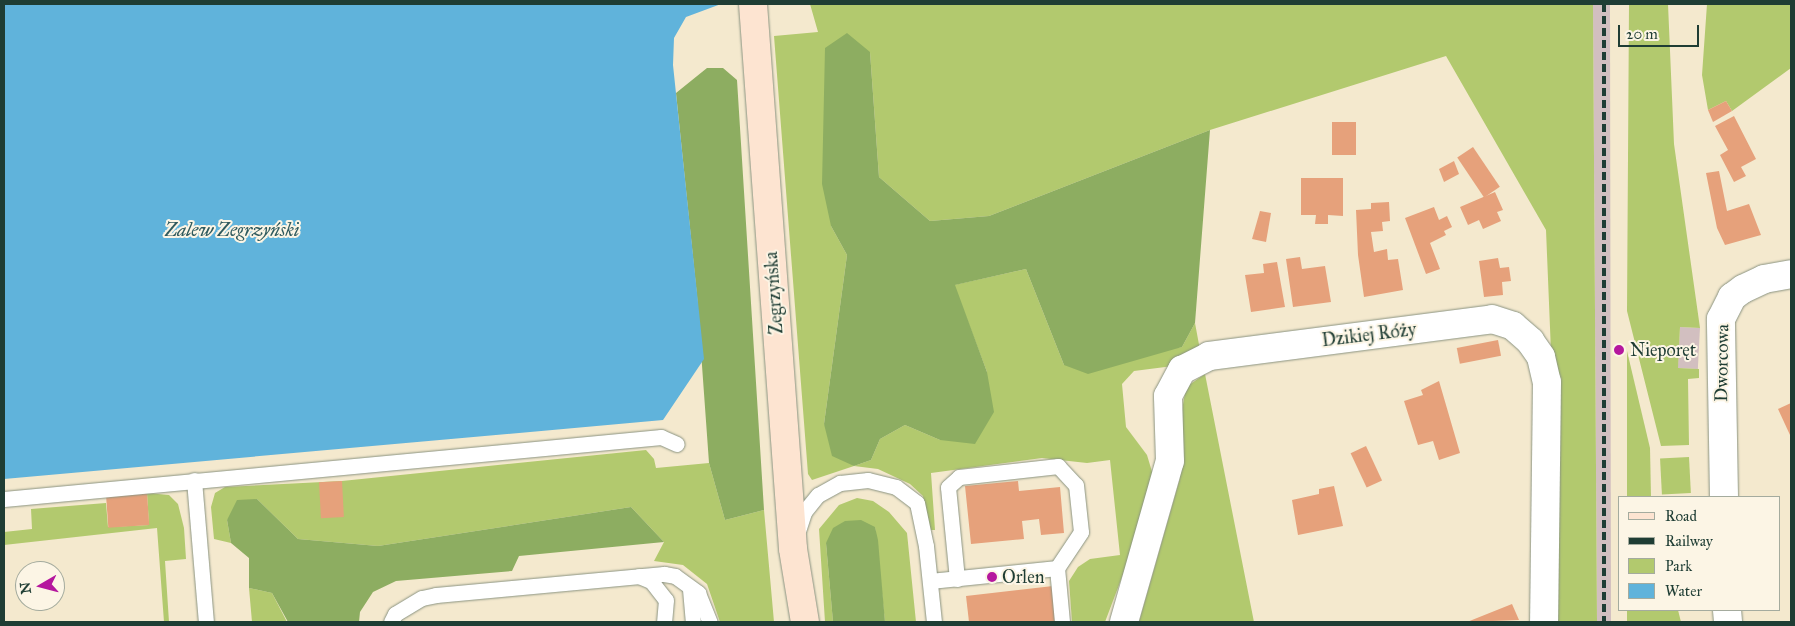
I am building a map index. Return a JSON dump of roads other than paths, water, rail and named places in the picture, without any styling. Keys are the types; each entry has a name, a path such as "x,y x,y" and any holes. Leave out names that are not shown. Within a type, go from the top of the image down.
{"main road":[{"name":"Zegrzyńska","path":"753,4 793,549 805,622"},
{"name":"Zegrzyńska","path":"787,622 786,587 793,549"}],"street":[{"name":"Dworcowa","path":"1724,496 1721,319 1732,297 1743,289 1764,279 1791,274"},
{"name":"Dzikiej Róży","path":"1124,622 1170,460 1168,396 1182,370 1209,356 1492,319 1513,326 1530,341 1541,357 1547,382 1544,622"}],"lane":[{"path":"4,499 662,437 677,444"},
{"path":"957,579 948,488 959,477 1058,466 1076,486 1081,532 1057,568 1062,622"},
{"path":"194,480 206,622"},
{"path":"793,549 804,512 818,495 840,483 868,480 896,487 917,503 926,546 934,622"},
{"path":"930,581 1057,568"},
{"path":"391,622 395,614 422,598 436,595 664,574 688,583 702,601 710,622"},
{"path":"640,576 651,581 666,600 667,613 664,622"},
{"path":"688,583 694,608 693,622"}],"water":[{"name":"Zalew Zegrzyński","path":"4,4 721,4 686,17 674,38 673,65 704,359 663,420 4,479"}],"railway":[{"path":"1604,4 1604,622"}],"place":[{"name":"Nieporęt","path":"1619,350"},
{"name":"Orlen","path":"992,577"}]}
